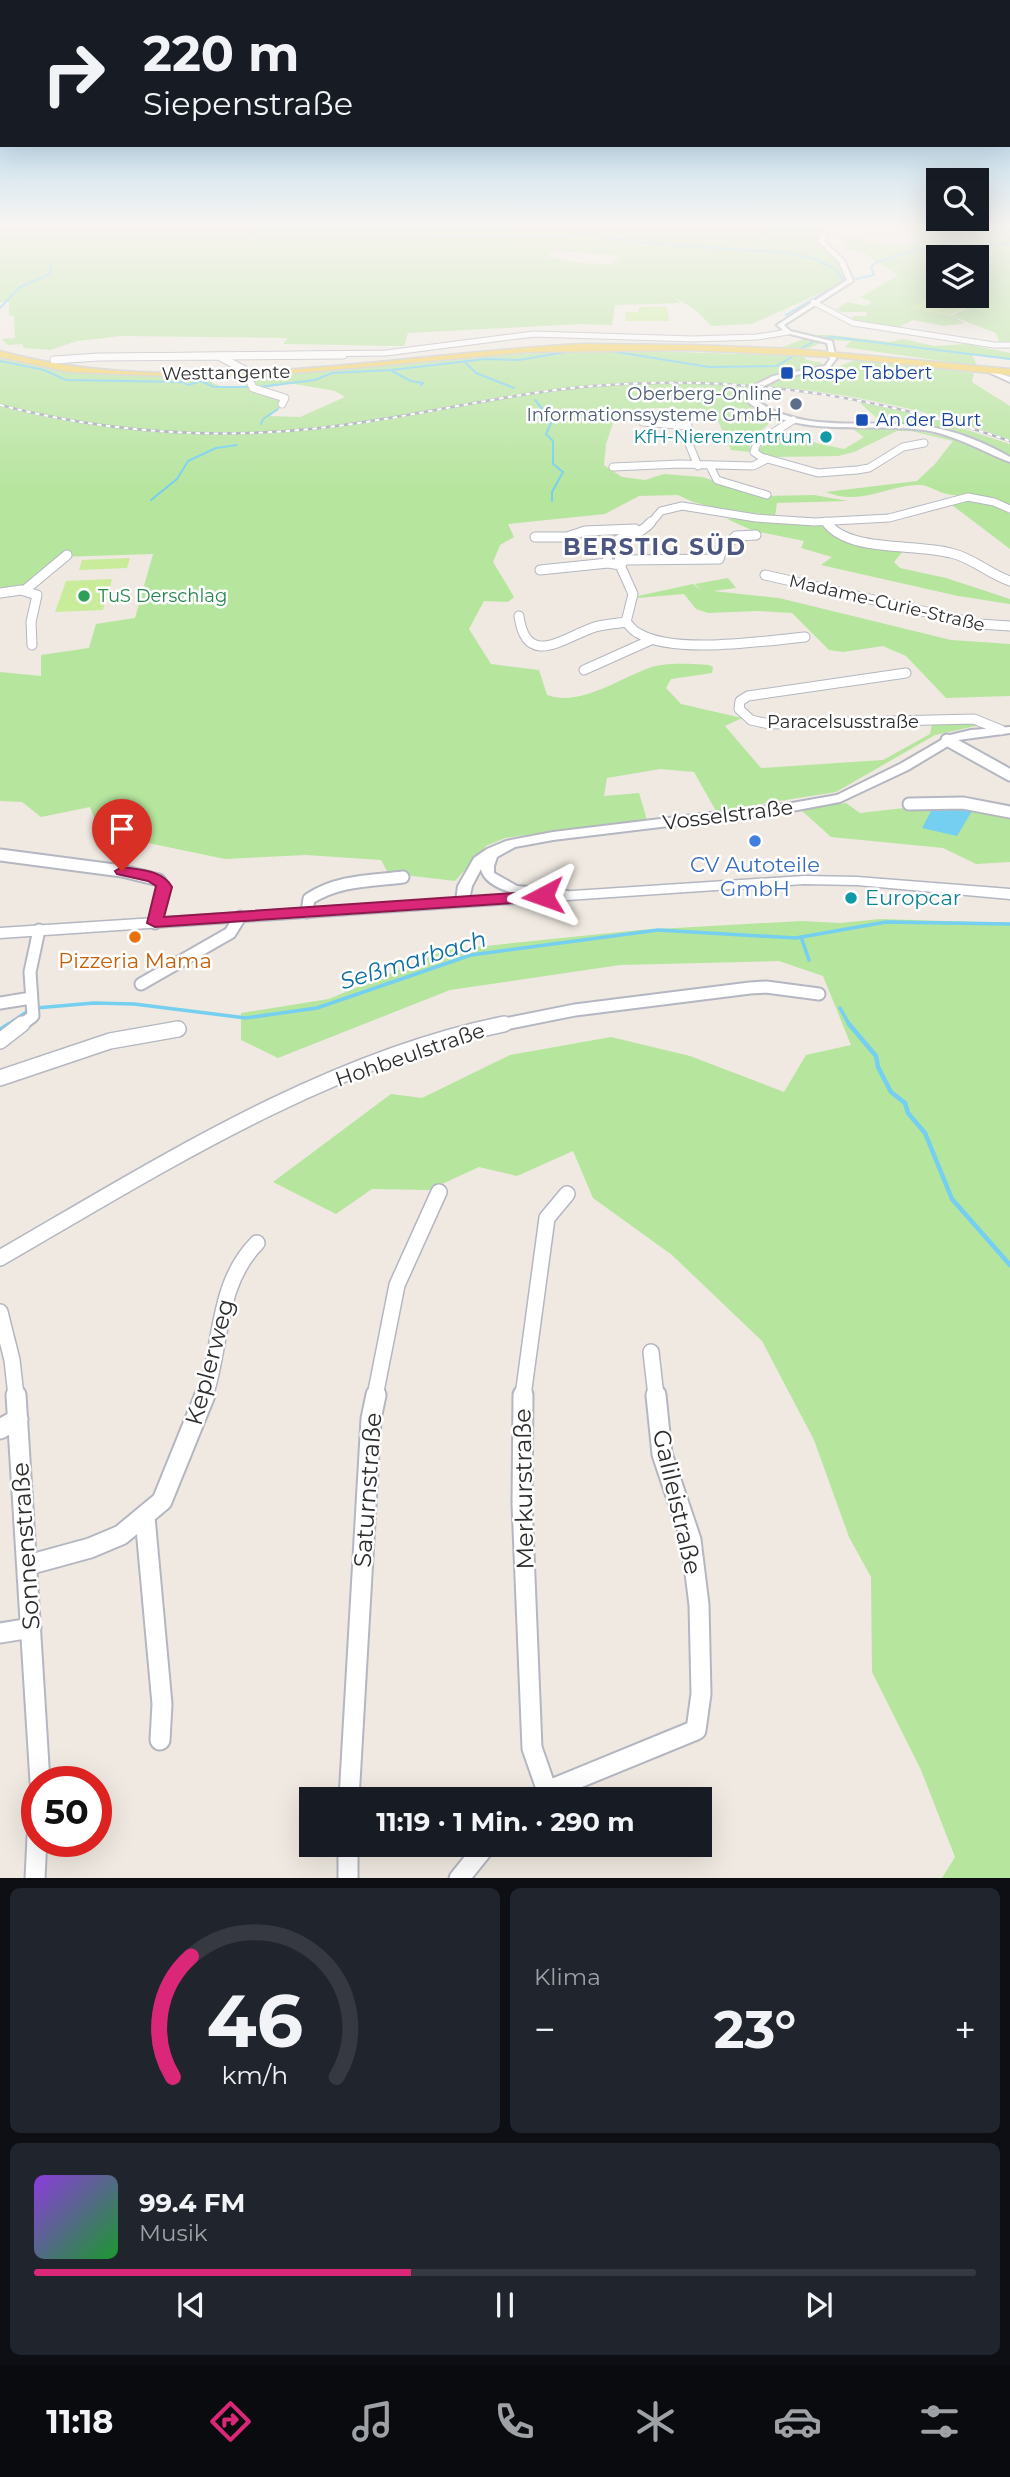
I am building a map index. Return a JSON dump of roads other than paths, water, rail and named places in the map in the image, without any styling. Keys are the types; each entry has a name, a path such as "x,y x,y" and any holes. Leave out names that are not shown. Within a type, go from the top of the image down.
{"main road":[{"name":"Westtangente","path":"0,354 44,365 118,373 246,374 580,347 788,352 827,345 864,355 1010,373"},
{"path":"788,352 817,357 829,365 844,358 864,355"},
{"name":"Westtangente","path":"864,355 1010,373"},
{"path":"0,933 804,880 857,881 1010,894"}],"street":[{"path":"794,315 782,322 780,328 827,345 829,365 774,379 754,389 751,394 752,401 758,407 769,413 793,419 924,428 977,443 1010,460"},
{"path":"839,315 845,321 853,323 1010,345"},
{"path":"54,360 99,357 304,356 410,351 508,335 575,333 671,338 750,338 788,331"},
{"path":"220,356 245,370 253,387 282,396 286,401 282,404"},
{"path":"990,371 1010,380"},
{"path":"793,419 757,443 754,452 767,459 818,473 869,468 903,447 925,443"},
{"path":"643,422 688,426 690,435 687,439 698,466"},
{"path":"613,467 753,466 767,459"},
{"path":"710,466 717,480 766,495"},
{"path":"608,560 605,551 609,543 645,529 657,513 674,507 692,506 741,516 826,522 874,520 908,514 953,497 987,499 1010,509"},
{"path":"826,522 828,527 845,538 915,546 961,556 970,559 989,573 1010,581"},
{"path":"535,537 567,537 585,531 612,529 645,529"},
{"path":"540,570 608,560 622,562 719,559 722,550 736,536 756,535"},
{"path":"25,590 56,567 67,555"},
{"path":"622,562 633,594 626,622"},
{"name":"Madame-Curie-Straße","path":"765,575 979,624 1010,626"},
{"path":"0,593 25,590 36,593 38,598 31,622 32,645"},
{"path":"519,616 520,627 526,639 537,646 547,647 591,628 626,622"},
{"path":"626,622 634,633 668,643 729,643 805,637"},
{"path":"584,670 651,640"},
{"name":"Paracelsusstraße","path":"906,673 748,695 740,701 739,709 751,720 769,724 974,719 1005,730"},
{"name":"Vosselstraße","path":"463,901 465,886 472,870 483,858 492,852 529,840 728,816 840,798 904,767 947,740 971,733 1005,730"},
{"path":"947,740 1010,775"},
{"path":"909,804 949,801 978,805 991,811 1010,812"},
{"path":"492,852 487,866 488,874 503,886 516,890 570,894"},
{"path":"0,855 122,871 159,880 164,887 155,923"},
{"path":"307,912 309,899 321,889 344,883 403,877"},
{"path":"141,984 230,933 240,917"},
{"path":"0,1041 32,1006 30,972 39,930"},
{"name":"Hohbeulstraße","path":"0,1258 211,1136 365,1066 435,1042 495,1026 575,1010 750,988 766,987 819,994"},
{"path":"0,1003 32,1006"},
{"path":"0,1078 77,1049 178,1028"},
{"name":"Saturnstraße","path":"350,1787 371,1419 397,1285 439,1192"},
{"name":"Merkurstraße","path":"541,1787 532,1748 522,1504 523,1389 545,1248 547,1218 567,1194"},
{"name":"Keplerweg","path":"28,1565 90,1548 121,1535 162,1501 211,1378 223,1307 249,1251 257,1243"},
{"name":"Sonnenstraße","path":"0,1312 12,1360 18,1419 39,1766"},
{"name":"Galileistraße","path":"651,1352 662,1454 691,1540 702,1648 701,1694"},
{"path":"0,1429 18,1419"},
{"path":"145,1517 162,1704 160,1740"},
{"path":"0,1633 32,1628"},
{"path":"562,1787 696,1730 701,1694"},
{"path":"35,1878 36,1857"},
{"path":"348,1857 348,1878"},
{"path":"459,1878 476,1857"}],"water":[{"path":"947,805 972,811 957,836 922,828 931,811"}],"waterway":[{"path":"802,348 818,339 833,337 1010,359"},
{"path":"0,361 44,370 66,380 183,382 188,385 201,381 214,387 259,387 315,380 332,373 391,370 486,359 519,360 572,351"},
{"path":"611,351 709,367 777,366 793,356"},
{"path":"465,362 476,373 514,388"},
{"path":"392,371 411,381 423,383 421,385"},
{"path":"535,400 552,421 546,434 553,441 553,464 563,472 552,492 552,501"},
{"path":"261,424 263,419 278,409"},
{"path":"151,500 177,479 188,461 216,448 237,445"},
{"name":"Seßmarbach","path":"801,937 886,922 1010,924"},
{"name":"Seßmarbach","path":"36,1008 94,1003 134,1004 246,1018 317,1008 471,955 658,930 801,937"},
{"path":"801,937 809,960"},
{"path":"840,1008 850,1026"},
{"name":"Seßmarbach","path":"6,1026 28,1011"},
{"path":"849,1024 876,1056 878,1067 891,1092 905,1103 908,1113 925,1133 952,1199 1010,1265"},
{"name":"Seßmarbach","path":"0,1030 6,1026"}],"railway":[{"path":"0,405 79,422 159,431 280,432 354,424 490,400 593,386 699,383 752,386 856,400 908,411 1010,441"}],"place":[{"name":"Rospe Tabbert","path":"787,373"},
{"name":"Oberberg-Online Informationssysteme GmbH","path":"796,404"},
{"name":"An der Burt","path":"862,420"},
{"name":"KfH-Nierenzentrum","path":"826,437"},
{"name":"TuS Derschlag","path":"84,596"},
{"name":"CV Autoteile GmbH","path":"755,841"},
{"name":"Europcar","path":"851,898"},
{"name":"Pizzeria Mama","path":"135,937"}],"district":[{"name":"BERSTIG SÜD","path":"655,547"}]}
